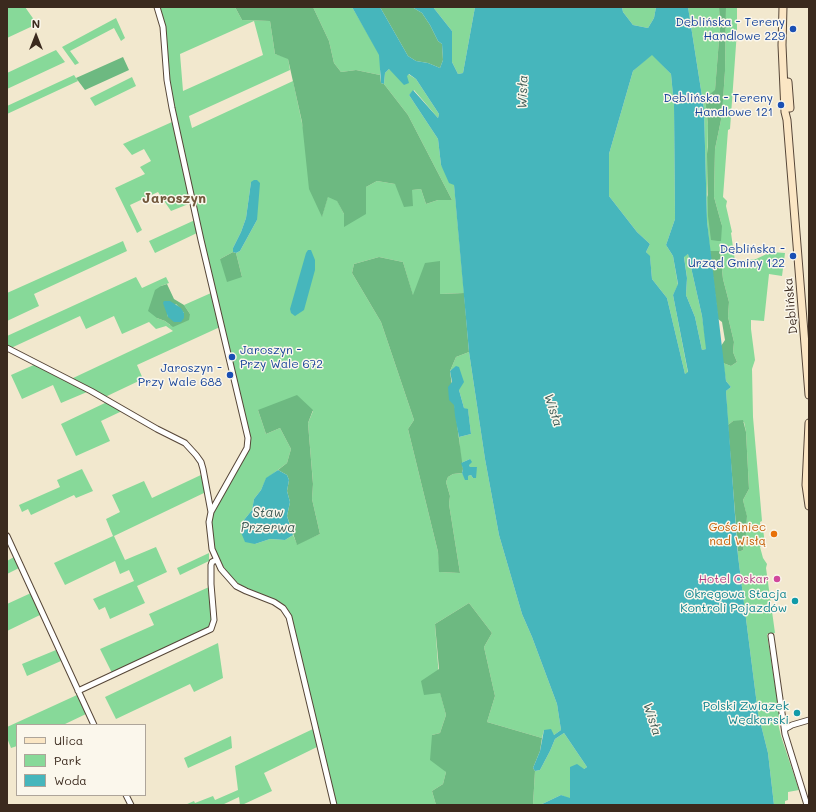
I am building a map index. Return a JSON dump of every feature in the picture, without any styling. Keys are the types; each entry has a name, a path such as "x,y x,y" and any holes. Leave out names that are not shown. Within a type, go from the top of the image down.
{"main road":[{"name":"Dęblińska","path":"783,7 785,112 787,120 809,395"},
{"name":"Dęblińska","path":"787,7 786,54 790,111 787,120"},
{"path":"809,423 806,485 809,506"}],"street":[{"path":"157,7 163,26 167,80 172,108 201,240 248,438 247,448 211,512 209,522 210,537 216,560 227,577 236,586 274,602 283,608 289,617 334,805"},
{"path":"7,348 91,391 157,429 185,443 196,454 203,469 211,512"},
{"path":"7,536 94,724"},
{"path":"78,691 211,629 214,620 211,584 212,562 216,560"},
{"path":"771,636 785,734 807,805"},
{"path":"785,729 792,725 809,720"},
{"path":"126,796 131,805"}],"green space":[{"path":"7,7 25,7 37,24 7,38"},
{"path":"159,7 235,7 242,20 270,21 275,54 288,58 290,70 189,116 192,128 293,81 322,216 328,196 337,200 344,214 366,187 377,181 395,184 411,190 421,189 426,204 438,200 452,200 408,115 384,84 385,73 389,69 406,75 408,74 416,79 439,114 438,118 414,90 409,95 438,139 441,165 454,184 464,293 440,294 440,262 413,296 403,262 379,257 354,264 352,273 381,322 414,420 408,429 438,552 440,572 460,573 449,504 450,496 446,482 448,477 453,474 462,473 466,480 468,476 471,475 473,478 477,467 470,467 470,459 461,463 459,437 471,434 468,410 464,408 459,390 456,367 450,371 456,357 469,352 485,459 499,535 522,614 557,704 561,730 554,735 544,730 542,738 487,722 495,696 484,647 492,633 469,603 435,624 440,692 446,715 440,733 432,735 446,772 443,784 432,791 436,805 336,805 291,616 286,607 278,601 242,586 230,577 216,554 211,536 213,514 249,448 250,435 205,248 174,108 168,71 164,24","holes":["254,21 263,55 183,91 180,54","251,182 257,220 240,251 236,253 242,277 220,259 233,252 233,248 246,218","258,410 313,411 308,423 313,483 312,499 320,534 297,544 293,535 285,540 270,539 255,544 244,520 252,510 254,499 261,490 266,479 287,463 291,449 280,428 266,434"]},
{"path":"235,7 313,7 329,41 334,63 341,72 356,70 380,75 381,83 384,84 408,115 452,200 438,200 426,204 421,189 412,190 413,206 404,207 395,184 377,181 366,187 366,214 344,227 344,214 337,201 328,197 322,217 309,189 302,122 288,59 275,54 270,21 242,20"},
{"path":"313,7 352,7 380,55 380,75 356,70 341,72 334,63 329,41"},
{"path":"380,7 412,7 422,13 438,41 442,44 443,60 440,68 428,63 416,61 408,56"},
{"path":"433,7 475,7 463,73 458,74 452,62 452,31"},
{"path":"622,7 656,7 654,18 648,28 633,25 623,12"},
{"path":"688,7 719,7 720,27 715,91 705,98 708,125 707,195 722,226 714,197 715,149 722,115 725,71 726,7 737,7 737,31 730,129 728,130 723,197 727,201 726,206 732,232 735,261 756,259 771,252 785,253 782,276 769,274 764,321 751,320 751,329 755,360 752,369 753,417 762,521 760,522 761,529 763,529 765,544 760,547 763,558 767,564 766,568 775,633 767,634 780,718 777,719 781,736 799,790 788,792 788,800 785,801 785,805 774,805 768,753 758,713 738,556 738,551 743,550 746,534 747,517 743,500 749,489 746,432 744,422 733,421 728,425 726,391 731,387 726,381 723,363 731,366 737,362 733,352 734,342 728,317 729,302 723,279 720,251 710,251 707,221 704,109"},
{"path":"719,7 726,7 725,71 722,115 715,149 714,197 722,226 721,241 711,240 708,216 708,125 705,98 715,90 720,27"},
{"path":"116,18 125,38 121,41 114,28 70,51 79,63 75,65 62,47"},
{"path":"56,50 65,62 7,89 7,73"},
{"path":"652,54 671,74 674,106 675,219 666,245 673,256 678,285 673,295 688,373 685,374 667,298 652,279 650,257 646,252 650,244 637,232 609,196 609,154 633,71"},
{"path":"123,57 129,70 85,90 76,78"},
{"path":"74,75 78,81 7,114 7,106"},
{"path":"132,77 136,86 95,106 90,98"},
{"path":"172,122 191,203 171,211 158,192 130,205 142,230 137,233 115,188 145,174 140,167 151,161 144,149 132,155 123,144"},
{"path":"195,220 197,233 155,253 149,241"},
{"path":"123,241 127,251 34,294 39,306 7,321 7,293"},
{"path":"710,251 720,251 723,279 729,302 728,317 734,342 733,352 737,362 731,366 723,363 721,346 725,340 722,322 718,319"},
{"path":"233,252 236,253 242,277 227,282 220,259"},
{"path":"688,254 702,316 707,349 702,350 695,317 686,295 687,278 684,256"},
{"path":"379,257 403,262 413,295 425,263 440,261 440,294 464,293 469,352 456,357 450,371 463,469 462,473 453,474 448,477 446,482 450,496 449,504 460,573 439,572 438,552 408,429 414,420 381,322 352,273 354,264"},
{"path":"136,277 142,288 166,277 169,283 161,286 157,318 170,325 190,314 184,305 211,293 220,327 137,365 143,379 105,397 71,379 173,331 166,326 156,329 149,322 122,334 114,316 86,329 80,316 11,348 7,347 7,336"},
{"path":"167,284 174,299 184,305 190,314 189,320 173,327 148,311 155,290","holes":["176,304 184,313 168,317 167,313"]},
{"path":"36,364 87,392 61,403 53,385 22,399 11,375"},
{"path":"297,395 313,410 308,423 313,484 312,499 320,534 297,545 287,516 290,502 287,491 289,480 287,475 278,470 287,463 291,449 280,428 266,434 258,410"},
{"path":"107,402 122,411 101,421 110,441 76,456 61,424"},
{"path":"743,420 746,432 749,489 743,500 747,516 746,534 743,550 738,551 728,425 733,421"},
{"path":"82,469 93,491 76,498 74,495 31,515 28,509 22,512 19,505 60,487 57,480"},
{"path":"203,474 206,492 114,536 125,560 156,547 167,572 137,586 145,603 110,619 105,607 99,610 93,599 134,581 129,570 120,574 115,561 65,585 54,563 113,536 106,519 120,512 112,495 144,481 152,498"},
{"path":"209,553 209,561 180,575 177,568"},
{"path":"14,557 19,568 7,574 7,561"},
{"path":"209,587 212,623 208,629 112,673 100,649 154,625 149,614"},
{"path":"31,593 40,615 7,631 7,604"},
{"path":"469,603 492,633 484,647 495,696 487,722 542,738 540,751 533,768 535,771 533,805 436,805 432,791 443,784 446,772 430,760 432,735 440,733 446,715 440,693 424,695 421,681 439,669 435,624"},
{"path":"218,643 223,678 194,692 190,684 116,719 105,697"},
{"path":"56,650 61,661 27,676 22,664"},
{"path":"77,695 86,714 65,724 16,724 16,746 11,748 7,738 7,727"},
{"path":"313,729 317,747 264,773 272,791 242,805 240,805 239,797 222,805 185,805 213,796 215,800 238,790 235,766"},
{"path":"564,733 587,767 584,769 570,799 561,795 540,805 533,805 535,771 540,770 555,739"},
{"path":"231,736 232,748 188,768 184,758"}],"water":[{"name":"Wisła","path":"352,7 380,7 408,56 416,61 428,63 440,68 443,60 442,44 438,41 422,13 412,7 433,7 452,31 452,62 458,74 463,73 475,7 622,7 623,12 633,25 648,28 654,18 656,7 688,7 704,109 707,221 726,381 731,387 726,391 738,556 758,713 768,753 774,805 540,805 561,795 570,798 570,767 577,764 584,769 587,767 564,733 555,739 540,770 535,771 533,768 540,751 544,730 551,729 554,735 561,730 557,704 522,614 499,535 485,459 469,352 454,185 449,183 441,165 438,139 409,95 413,90 438,118 439,114 416,79 409,74 407,76 409,83 404,85 389,69 385,73 384,84 381,83 379,55","holes":["652,55 671,74 674,106 675,219 666,245 673,256 678,284 673,295 688,372 685,374 667,298 652,279 650,256 646,252 650,244 637,232 609,196 609,154 633,71","688,254 702,316 706,349 702,350 695,317 686,295 687,278 684,257"]},
{"path":"257,180 260,183 257,220 240,251 236,253 233,252 233,248 246,218 251,182"},
{"path":"308,250 311,250 315,260 315,270 304,310 295,316 291,313 290,309"},
{"path":"164,301 170,301 181,308 184,313 184,318 181,322 174,322 168,317 163,303"},
{"path":"456,366 459,367 464,382 459,390 464,408 468,409 471,434 459,437 454,405 449,400 448,387 452,382 450,371"},
{"path":"470,459 472,462 469,465 470,467 477,467 476,478 473,478 471,475 468,476 468,480 465,480 462,473 463,469 461,463"},
{"name":"Staw Przerwa","path":"278,470 287,475 289,480 287,491 290,502 287,516 293,535 285,540 270,539 255,544 245,542 240,530 244,520 252,510 254,499 261,490 266,478"}],"place":[{"name":"Dęblińska - Tereny Handlowe 229","path":"793,29"},
{"name":"Dęblińska - Tereny Handlowe 121","path":"781,105"},
{"name":"Dęblińska - Urząd Gminy 122","path":"793,256"},
{"name":"Jaroszyn - Przy Wale 672","path":"232,357"},
{"name":"Jaroszyn - Przy Wale 688","path":"230,375"},
{"name":"Gościniec nad Wisłą","path":"774,534"},
{"name":"Hotel Oskar","path":"777,579"},
{"name":"Okręgowa Stacja Kontroli Pojazdów","path":"795,601"},
{"name":"Polski Związek Wędkarski","path":"797,713"}],"district":[{"name":"Jaroszyn","path":"174,199"}]}
